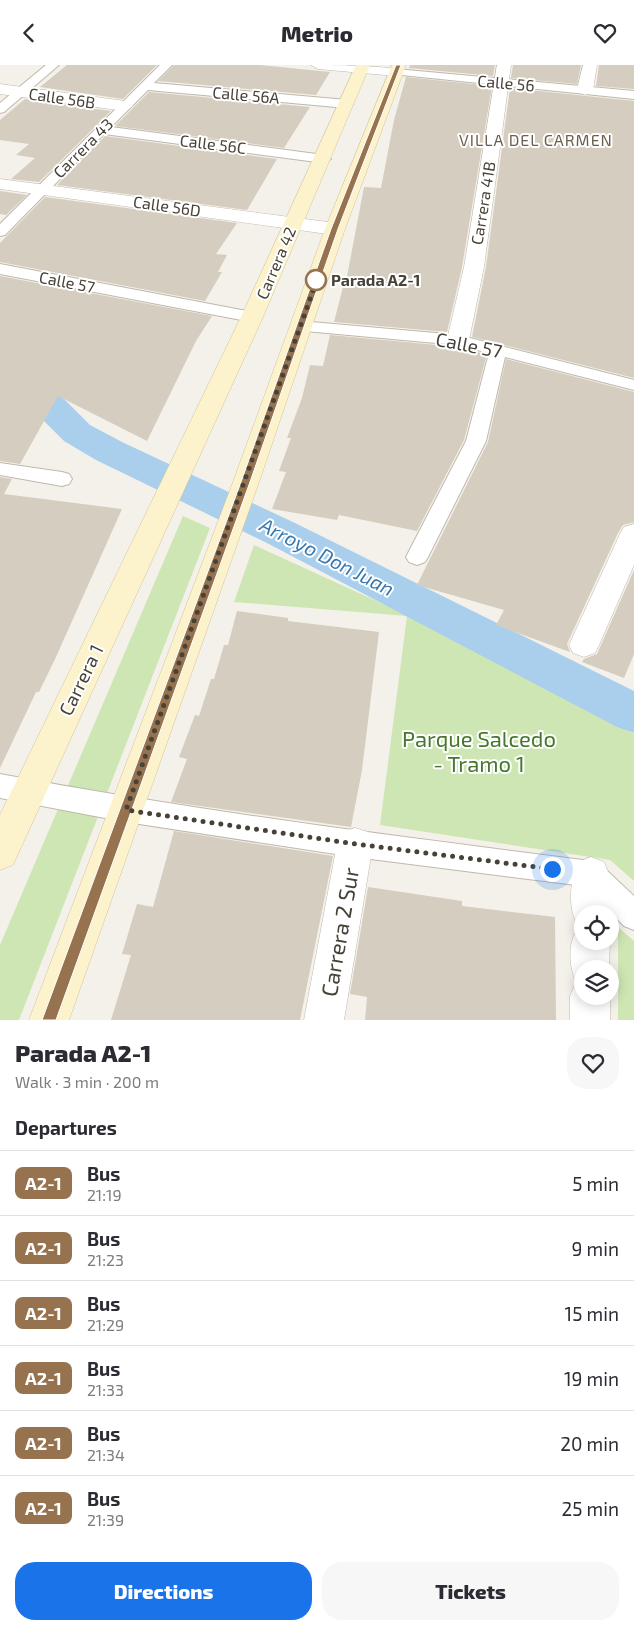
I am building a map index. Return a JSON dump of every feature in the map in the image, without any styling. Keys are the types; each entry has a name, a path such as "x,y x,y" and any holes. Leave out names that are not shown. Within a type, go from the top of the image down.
{"street":[{"name":"Calle 56","path":"318,65 397,69"},
{"path":"585,90 590,65"},
{"name":"Carrera 42","path":"164,507 324,159 363,67"},
{"path":"49,1020 246,482 335,229 397,69"},
{"name":"Carrera 41B","path":"458,340 474,267 502,74"},
{"name":"Calle 56B","path":"0,89 125,106"},
{"name":"Calle 56D","path":"0,183 335,229"},
{"name":"Carrera 1","path":"0,853 14,788 164,507"},
{"path":"584,645 634,534"},
{"name":"Carrera 2 Sur","path":"324,1020 356,844"},
{"path":"591,874 591,905"},
{"path":"590,1005 590,1020"}],"lane":[{"path":"0,109 54,65"},
{"name":"Carrera 43","path":"0,231 166,65"},
{"name":"Calle 56","path":"397,69 502,74 585,90 634,95"},
{"name":"Calle 56A","path":"145,86 347,104"},
{"name":"Calle 56C","path":"102,130 324,159"},
{"name":"Calle 57","path":"0,269 252,317"},
{"name":"Calle 57","path":"300,326 458,340 634,385"},
{"path":"417,557 476,441 498,350"},
{"path":"0,469 62,479"},
{"path":"14,788 126,810 356,844 591,874 634,916"}],"green space":[{"path":"183,516 210,528 19,1020 0,1020 0,945"},
{"name":"Parque Salcedo - Tramo 1","path":"254,545 407,615 634,734 634,881 610,860 380,825 407,616 234,602"},
{"path":"619,928 634,941 634,1020 618,1020"}],"building":[{"path":"67,65 157,65 123,99 40,87"},
{"path":"174,65 260,65 330,72 316,95 158,81"},
{"path":"410,65 495,65 493,76 409,68"},
{"path":"513,65 581,65 577,84 511,78"},
{"path":"599,65 634,65 634,89 596,86"},
{"path":"406,77 492,86 462,267 447,332 334,322 343,287 345,287 364,187 381,188 394,120"},
{"path":"510,88 634,101 634,378 472,337 486,267"},
{"path":"149,92 310,107 284,148 115,126"},
{"path":"25,99 111,111 39,182 11,179 35,158 16,155 29,144 0,140 0,120"},
{"path":"105,136 277,159 247,210 57,185"},
{"path":"0,191 27,195 6,215 0,214"},
{"path":"45,197 237,223 216,254 227,255 218,272 222,272 205,301 0,262 0,243"},
{"path":"0,276 212,316 196,341 147,441 58,396 20,464 0,461"},
{"path":"330,335 448,346 487,354 464,440 417,531 339,515 337,520 272,509 286,472 279,471 291,438 287,438 302,398 310,365 323,366"},
{"path":"506,359 634,392 634,522 623,525 618,533 567,644 570,652 496,625 504,610 417,585 488,442"},
{"path":"0,477 12,479 4,494 122,509 56,657 39,692 36,692 0,768"},
{"path":"634,570 634,654 624,678 582,662 584,659 597,654"},
{"path":"237,611 288,618 288,621 379,632 362,770 351,827 171,802 187,759 179,757 195,715 199,716 211,679 214,679 224,645 228,645"},
{"path":"174,831 333,856 300,1020 111,1020 131,955 122,954 137,904 153,907"},
{"path":"368,887 462,901 462,906 555,917 556,1020 365,1020 367,997 350,994"}],"waterway":[{"name":"Arroyo Don Juan","path":"0,379 24,386 47,403 77,433 109,451 281,533 634,713"}],"bus line":[{"name":"A2-1","path":"49,1020 246,482 335,229 399,65"}],"place":[{"name":"Parada A2-1","path":"316,280"}],"district":[{"name":"VILLA DEL CARMEN","path":"536,140"}],"route":[{"path":"316,280 318,277 246,482 126,810 356,844 552,869"}]}
